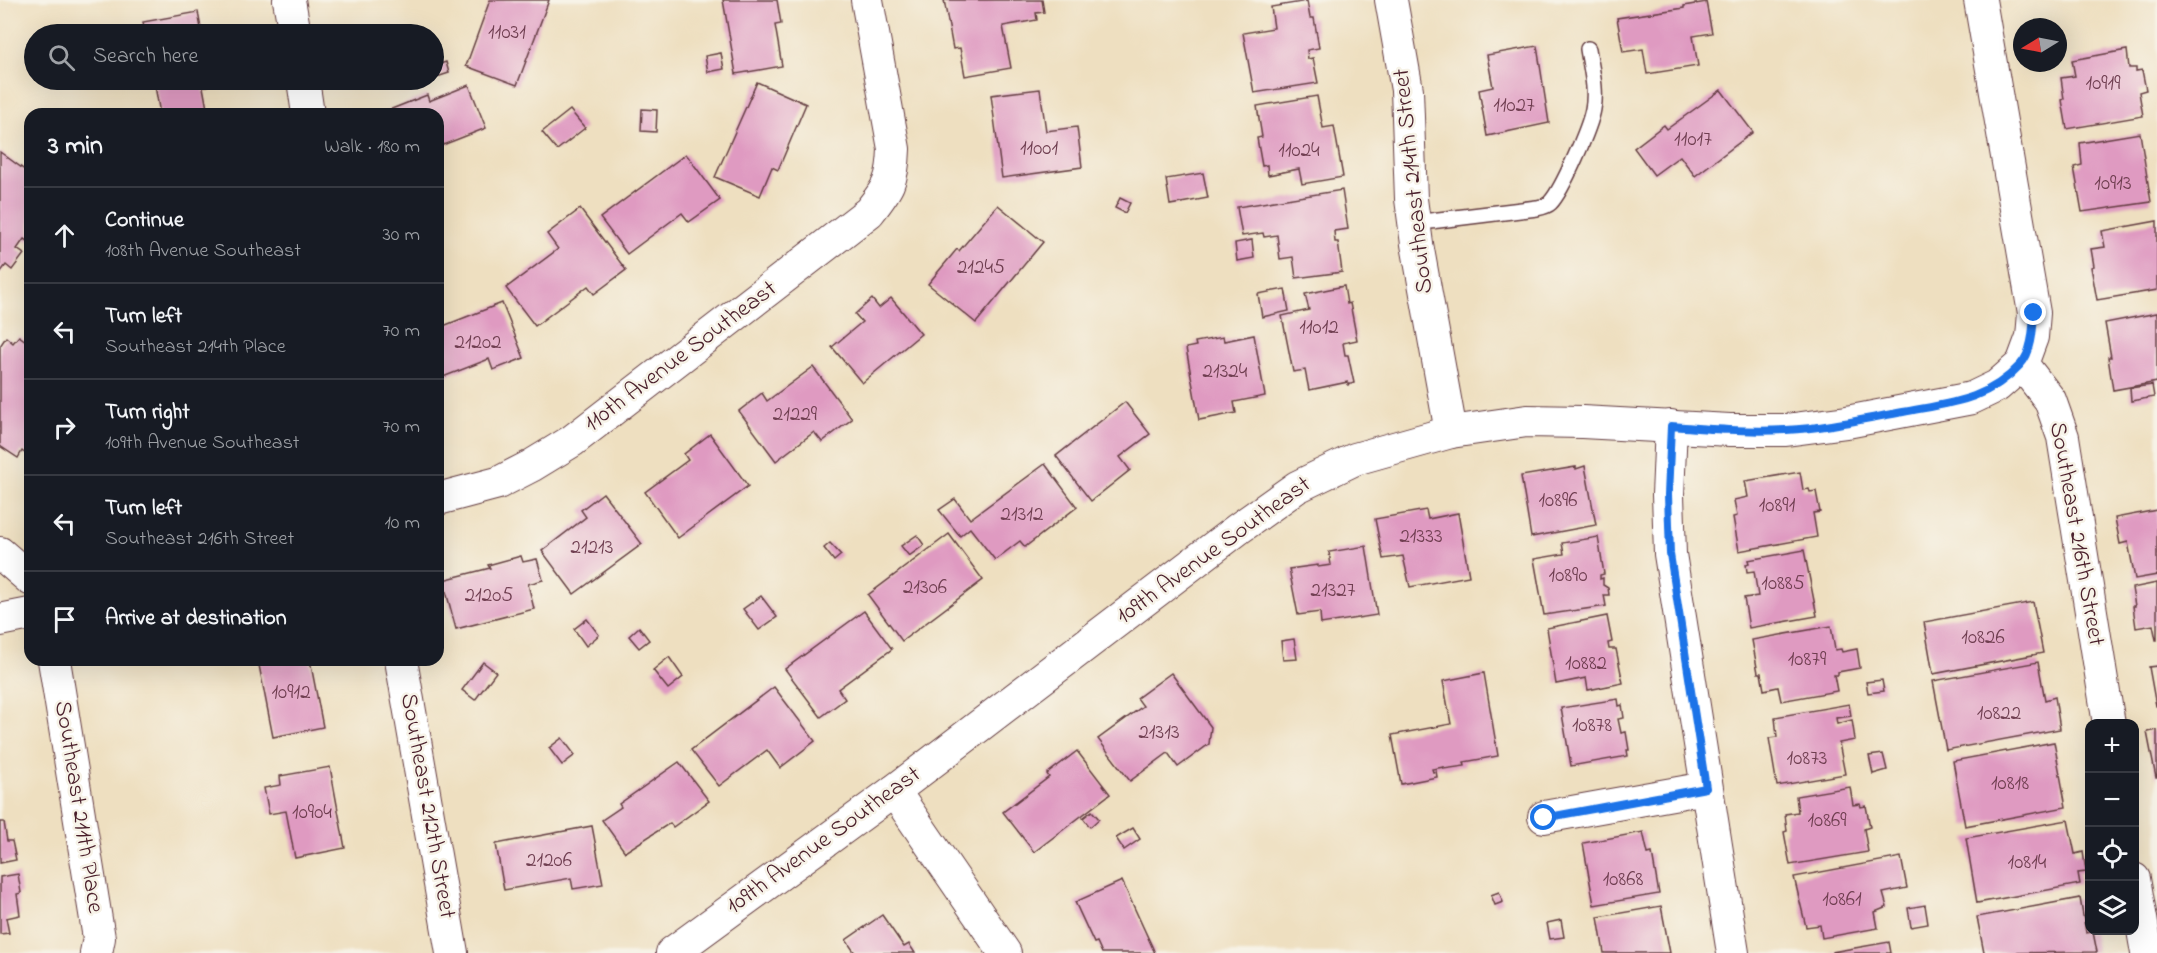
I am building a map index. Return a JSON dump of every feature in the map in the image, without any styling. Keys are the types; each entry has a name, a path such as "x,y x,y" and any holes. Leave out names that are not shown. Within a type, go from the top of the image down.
{"street":[{"path":"289,0 293,24"},
{"name":"110th Avenue Southeast","path":"444,497 498,483 572,441 869,212 887,189 893,172 894,149 867,0"},
{"name":"Southeast 214th Street","path":"1391,0 1407,90 1414,222 1451,432"},
{"path":"1980,0 2034,313 2032,337 2022,364"},
{"path":"304,90 307,108"},
{"name":"109th Avenue Southeast","path":"672,953 894,791 1238,529 1298,487 1354,459 1451,432 1527,421 1730,430 1786,430 1847,422 1972,398 1997,386 2022,364"},
{"name":"Southeast 216th Street","path":"2022,364 2050,400 2063,437 2108,719"},
{"path":"1671,426 1668,495 1670,554 1733,953"},
{"path":"0,554 24,574"},
{"path":"0,620 24,615"},
{"name":"Southeast 211th Place","path":"55,666 99,938 96,953"},
{"name":"Southeast 212th Street","path":"402,666 452,953"},
{"path":"1544,818 1706,788"},
{"path":"894,791 1005,953"},
{"path":"2134,881 2147,953"}],"lane":[{"path":"1414,222 1537,208 1549,204 1563,183 1593,109 1594,94 1588,49"}],"building":[{"path":"490,0 549,0 517,85 466,66"},
{"path":"723,0 777,0 781,24 775,25 782,66 736,74"},
{"path":"944,0 1042,0 1044,12 1036,13 1037,20 1003,26 1011,68 965,76 960,48 953,49"},
{"path":"1307,1 1310,18 1314,18 1319,48 1307,50 1308,59 1313,58 1318,83 1254,93 1243,33 1274,28 1271,7"},
{"path":"1706,2 1712,33 1693,36 1698,66 1647,74 1643,49 1623,52 1617,18 1684,8 1684,6"},
{"path":"198,12 200,24 143,24 143,22"},
{"path":"1537,46 1549,123 1487,136 1479,90 1493,87 1487,55"},
{"path":"2127,50 2129,68 2136,68 2136,71 2142,70 2146,90 2139,92 2143,116 2067,129 2061,78 2075,76 2072,60"},
{"path":"721,53 724,69 708,72 705,56"},
{"path":"446,62 449,73 444,75 444,63"},
{"path":"757,82 806,104 778,170 772,167 760,196 715,177"},
{"path":"469,85 486,128 444,145 444,108 394,108 427,95 429,101"},
{"path":"1040,89 1046,131 1077,127 1082,167 1002,178 991,95"},
{"path":"156,90 204,90 207,108 159,108"},
{"path":"1721,90 1753,132 1695,176 1680,156 1654,175 1634,148 1664,125 1667,129"},
{"path":"1317,96 1323,128 1334,126 1343,177 1302,184 1299,169 1268,175 1267,165 1262,166 1257,138 1262,137 1257,106"},
{"path":"642,109 657,110 656,132 641,131"},
{"path":"570,110 585,128 557,150 542,132"},
{"path":"2140,133 2151,202 2082,212 2074,167 2082,165 2080,143"},
{"path":"0,152 24,170 24,239 17,249 24,254 12,270 6,265 0,273"},
{"path":"686,154 720,200 689,222 682,213 627,254 600,218"},
{"path":"1203,173 1208,198 1170,205 1166,179"},
{"path":"1342,190 1348,229 1334,231 1335,242 1338,242 1342,272 1296,278 1293,257 1280,259 1277,235 1264,237 1263,233 1242,236 1237,207"},
{"path":"1120,198 1130,203 1125,213 1115,208"},
{"path":"998,205 1043,242 976,323 928,284"},
{"path":"580,209 626,270 594,294 588,286 535,326 506,288 558,249 547,234"},
{"path":"2157,221 2157,290 2097,300 2091,267 2094,266 2091,249 2105,247 2102,231"},
{"path":"1252,240 1254,258 1237,261 1235,243"},
{"path":"1344,286 1347,304 1350,303 1357,340 1343,343 1354,383 1348,385 1348,382 1309,390 1305,370 1293,372 1282,316 1309,310 1305,294"},
{"path":"1285,289 1289,311 1262,317 1258,294"},
{"path":"891,298 921,334 862,383 832,347 862,322 855,314 872,299 879,308"},
{"path":"502,303 524,358 493,370 489,359 444,377 444,326"},
{"path":"2157,313 2157,382 2113,390 2108,357 2111,357 2105,323"},
{"path":"1254,335 1265,396 1234,402 1236,413 1199,420 1186,348 1196,346 1195,342 1223,337 1224,341"},
{"path":"19,336 24,340 24,452 22,451 18,458 0,446 0,346 6,337 13,343"},
{"path":"813,367 852,419 822,442 814,432 776,461 739,411 762,393 767,401"},
{"path":"2152,385 2154,397 2131,401 2130,388"},
{"path":"1125,402 1150,434 1120,457 1130,470 1091,501 1056,456"},
{"path":"710,434 748,486 678,538 645,492 688,460 684,454"},
{"path":"1045,464 1077,507 1025,547 1020,541 995,560 970,528 960,536 939,510 955,499 970,519"},
{"path":"1585,466 1596,525 1531,537 1521,476"},
{"path":"1800,472 1803,490 1816,491 1820,512 1813,513 1817,537 1739,551 1733,517 1737,516 1734,500 1748,497 1745,481"},
{"path":"603,493 642,544 574,594 542,551 586,517 581,510"},
{"path":"1426,510 1428,519 1458,513 1469,576 1410,587 1403,556 1383,559 1375,519"},
{"path":"2157,510 2157,575 2135,579 2128,542 2120,544 2115,518"},
{"path":"949,534 983,580 902,641 868,595"},
{"path":"917,535 924,545 909,556 901,546"},
{"path":"1598,537 1604,574 1600,575 1600,579 1603,578 1603,585 1608,588 1609,595 1604,595 1606,606 1544,615 1534,559 1564,554 1562,543"},
{"path":"830,543 841,555 834,561 824,548"},
{"path":"1366,546 1377,615 1321,624 1320,612 1298,615 1289,569 1331,565 1329,552"},
{"path":"1804,550 1817,616 1749,628 1744,598 1758,596 1754,571 1747,572 1748,560"},
{"path":"521,556 523,562 537,559 543,580 528,584 534,609 456,629 444,580 490,568 488,565"},
{"path":"2157,583 2156,640 2153,625 2136,628 2132,588"},
{"path":"761,596 777,617 759,630 743,609"},
{"path":"2033,602 2043,653 1933,674 1924,622"},
{"path":"864,611 892,649 838,689 845,699 821,717 785,669"},
{"path":"1607,616 1612,642 1608,643 1609,649 1616,649 1623,683 1588,690 1586,678 1556,684 1547,628"},
{"path":"587,619 599,635 586,646 574,629"},
{"path":"1831,626 1835,650 1841,649 1842,652 1857,649 1860,668 1838,672 1838,675 1834,675 1837,691 1781,701 1778,687 1764,690 1761,673 1758,673 1752,640"},
{"path":"639,627 649,640 639,648 629,636"},
{"path":"1294,639 1297,659 1283,660 1281,641"},
{"path":"669,657 683,677 668,689 653,670"},
{"path":"483,662 496,672 475,700 462,690"},
{"path":"2038,662 2045,700 2055,697 2060,729 1946,750 1933,681"},
{"path":"259,666 311,666 323,727 273,737"},
{"path":"2157,666 2157,706 2156,706 2149,667"},
{"path":"1171,673 1211,727 1209,744 1178,767 1168,753 1130,781 1098,739 1143,706 1137,698"},
{"path":"1484,673 1498,756 1464,762 1465,766 1432,769 1433,772 1436,771 1437,777 1401,784 1392,735 1451,724 1443,681"},
{"path":"1882,680 1884,691 1868,693 1866,682"},
{"path":"774,687 815,741 780,768 767,750 719,786 691,750"},
{"path":"1618,699 1619,706 1622,705 1624,718 1618,719 1621,733 1626,732 1628,756 1571,766 1561,708"},
{"path":"1849,704 1851,716 1836,718 1837,724 1852,720 1855,740 1839,743 1845,774 1777,786 1769,738 1777,737 1775,717"},
{"path":"2157,730 2157,778 2156,778 2147,732"},
{"path":"562,738 575,755 562,765 549,748"},
{"path":"2054,742 2066,807 1965,826 1953,761"},
{"path":"1077,751 1110,794 1034,852 1003,812 1049,777 1047,774"},
{"path":"1883,754 1887,770 1873,774 1869,756"},
{"path":"679,762 709,801 673,827 670,823 625,852 602,820 621,807 619,804"},
{"path":"330,767 345,848 295,858 286,811 269,814 264,788 281,785 280,776"},
{"path":"1850,787 1853,805 1866,806 1870,827 1864,829 1868,852 1790,865 1784,832 1787,831 1785,814 1798,812 1796,796"},
{"path":"1092,811 1099,819 1090,827 1083,818"},
{"path":"2068,820 2075,854 2083,852 2085,872 2078,873 2080,884 1977,903 1966,838"},
{"path":"0,822 4,822 7,841 12,841 16,860 0,863"},
{"path":"592,826 603,884 573,889 571,878 504,890 496,844"},
{"path":"1133,828 1140,839 1124,850 1116,838"},
{"path":"1643,832 1648,854 1652,853 1659,894 1594,905 1583,843"},
{"path":"1901,857 1907,888 1883,893 1887,907 1875,912 1878,928 1822,938 1820,925 1806,927 1794,877"},
{"path":"18,874 21,893 17,894 20,915 6,918 9,933 0,934 0,877"},
{"path":"1122,881 1155,953 1102,953 1097,942 1094,943 1075,902"},
{"path":"1499,892 1503,902 1495,905 1491,895"},
{"path":"2080,898 2085,935 2094,935 2097,952 1984,953 1977,917"},
{"path":"1925,905 1928,924 1911,927 1908,908"},
{"path":"1661,906 1670,953 1604,953 1598,917"},
{"path":"882,915 904,947 909,944 915,953 855,953 846,940"},
{"path":"1561,920 1564,937 1550,939 1547,923"},
{"path":"1889,942 1891,953 1832,953 1832,952"}],"route":[{"path":"1544,818 1706,788 1670,554 1668,495 1671,426 1730,430 1786,430 1847,422 1972,398 1997,386 2022,364 2032,337 2034,313"}]}
